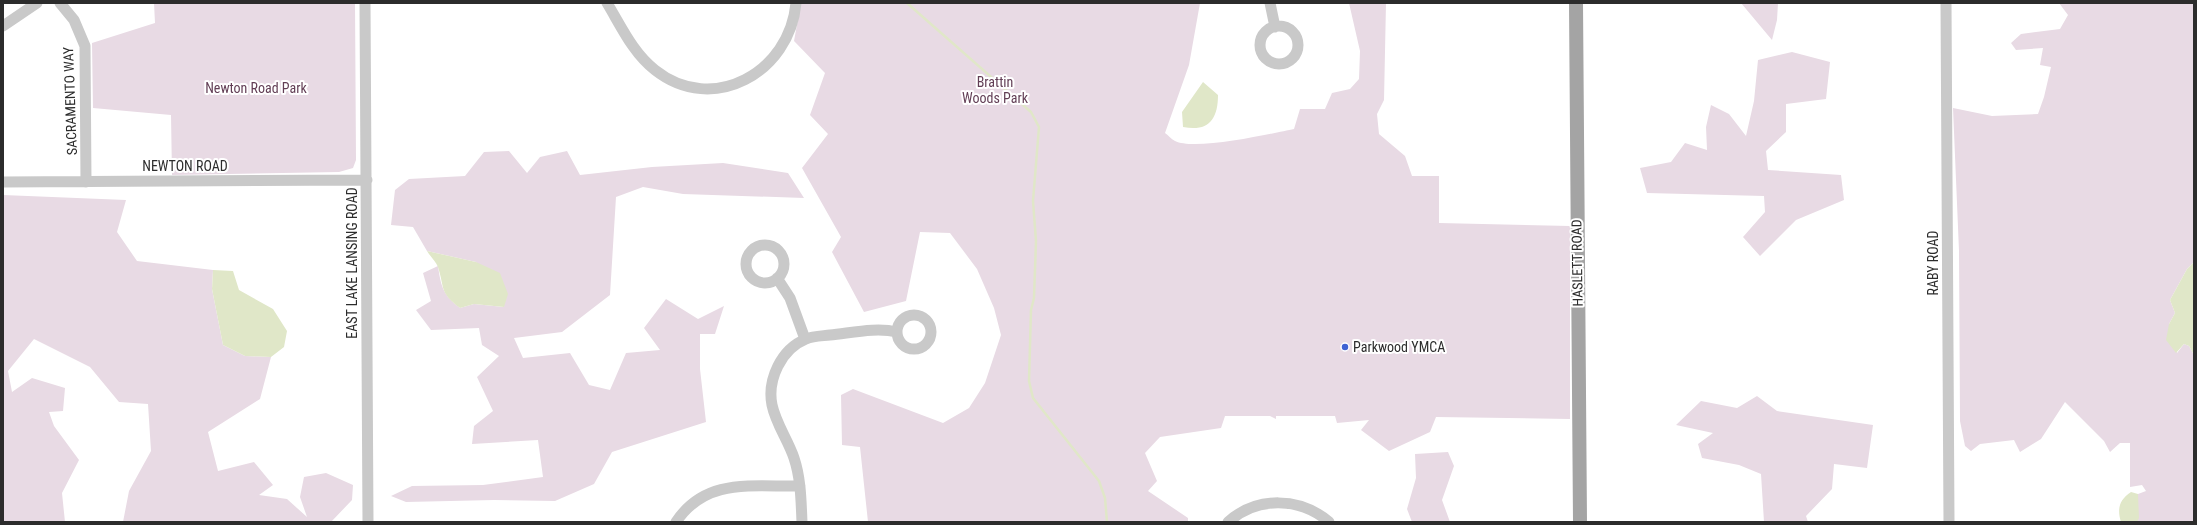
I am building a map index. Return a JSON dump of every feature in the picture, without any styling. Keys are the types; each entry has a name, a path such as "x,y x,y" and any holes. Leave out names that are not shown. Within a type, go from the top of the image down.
{"main road":[{"name":"HASLETT ROAD","path":"1576,3 1580,522"}],"street":[{"path":"3,26 37,3"},
{"name":"SACRAMENTO WAY","path":"60,3 74,20 85,46 86,182"},
{"name":"EAST LAKE LANSING ROAD","path":"365,3 368,522"},
{"path":"607,3 635,48 656,71 683,85 713,88 744,80 771,62 789,34 796,3"},
{"path":"1270,3 1275,27"},
{"name":"RABY ROAD","path":"1946,3 1949,522"},
{"name":"NEWTON ROAD","path":"3,182 366,180"},
{"path":"776,278 790,298 805,339"},
{"path":"802,522 800,486 794,459 776,418 772,404 771,389 773,374 781,360 792,348 805,339 882,330 897,332"},
{"path":"676,522 684,510 698,498 714,491 732,488 800,486"},
{"path":"1228,522 1253,507 1278,502 1304,507 1316,512 1329,522"}],"green space":[{"name":"Newton Road Park","path":"154,3 355,3 356,160 353,168 339,172 172,175 171,115 93,108 92,43 155,23"},
{"name":"Brattin Woods Park","path":"801,3 1200,3 1189,65 1165,133 1175,141 1185,144 1199,144 1233,141 1294,129 1300,109 1325,109 1332,93 1350,89 1359,79 1360,51 1349,3 1386,3 1384,100 1377,114 1379,134 1405,156 1412,176 1439,176 1439,223 1570,226 1570,419 1436,417 1430,432 1389,451 1361,430 1369,420 1337,423 1335,416 1276,416 1276,419 1270,416 1225,416 1221,428 1160,437 1145,453 1157,481 1148,491 1188,518 1188,522 868,522 860,447 842,445 841,395 853,389 943,423 969,408 985,383 1001,335 994,308 977,269 950,233 920,232 906,301 864,312 832,252 841,237 802,168 828,134 810,115 825,73 794,41"},
{"path":"1741,3 1778,3 1777,20 1772,40"},
{"path":"2059,3 2194,3 2194,262 2187,269 2170,300 2175,313 2169,324 2177,353 2184,344 2189,346 2194,355 2194,522 2137,522 2138,494 2146,491 2142,485 2130,487 2130,443 2120,443 2110,452 2104,441 2065,402 2041,439 2020,452 2014,440 1980,444 1971,451 1965,446 1960,421 1959,251 1953,108 1992,116 2038,114 2044,97 2051,67 2040,65 2043,48 2016,50 2011,43 2021,34 2060,29 2068,15"},
{"path":"1792,52 1830,62 1826,99 1786,104 1786,132 1766,151 1768,170 1841,175 1844,200 1796,220 1760,256 1743,237 1765,212 1764,196 1647,193 1640,168 1671,162 1685,143 1707,150 1706,127 1711,105 1729,114 1746,136 1754,101 1758,60"},
{"path":"509,151 527,173 540,157 567,151 580,175 652,167 723,163 788,173 804,198 683,194 643,187 616,197 610,295 562,332 514,338 523,358 570,353 589,385 610,390 626,353 660,350 644,328 666,299 698,319 724,306 715,334 700,334 700,369 706,422 612,452 594,484 555,501 494,500 406,502 391,496 412,486 483,485 543,477 538,440 472,444 474,426 493,411 477,377 499,356 482,345 479,328 431,330 416,310 431,301 423,273 438,266 440,280 446,295 460,308 474,304 504,307 476,262 427,251 413,227 391,225 395,190 409,179 465,176 484,152"},
{"path":"3,195 126,200 117,232 137,261 213,270 212,289 223,345 245,356 271,357 260,399 208,432 218,471 254,462 273,485 259,495 287,499 307,517 300,497 304,477 326,473 353,485 352,500 331,522 123,522 129,491 151,451 148,404 119,402 90,367 34,339 8,371 12,392 32,378 65,388 63,411 49,412 54,426 79,460 62,493 65,522 3,522"},
{"path":"1757,396 1777,411 1873,425 1867,468 1834,464 1832,489 1806,516 1808,522 1764,522 1761,474 1739,465 1702,458 1698,444 1713,433 1676,425 1701,401 1737,408"},
{"path":"1448,452 1454,466 1442,500 1450,522 1412,522 1407,509 1416,478 1415,454"}],"shaded area":[{"path":"1203,82 1218,95 1218,104 1214,117 1205,126 1199,128 1183,127 1182,112"},
{"path":"427,251 476,262 500,273 508,294 504,307 474,304 460,308 453,303 444,290 436,263"},
{"path":"2194,262 2194,355 2189,346 2184,344 2176,353 2166,340 2169,324 2175,313 2170,300 2187,269"},
{"path":"213,270 233,271 239,290 273,309 287,331 284,347 271,357 245,356 223,345 212,289"},
{"path":"2131,492 2138,494 2139,518 2137,522 2121,522 2119,513 2120,505 2124,498"}],"waterway":[{"path":"907,3 1031,112 1039,127 1033,201 1036,241 1034,298 1031,310 1029,381 1033,398 1099,481 1105,498 1107,522"}],"place":[{"name":"Parkwood YMCA","path":"1345,347"}]}
